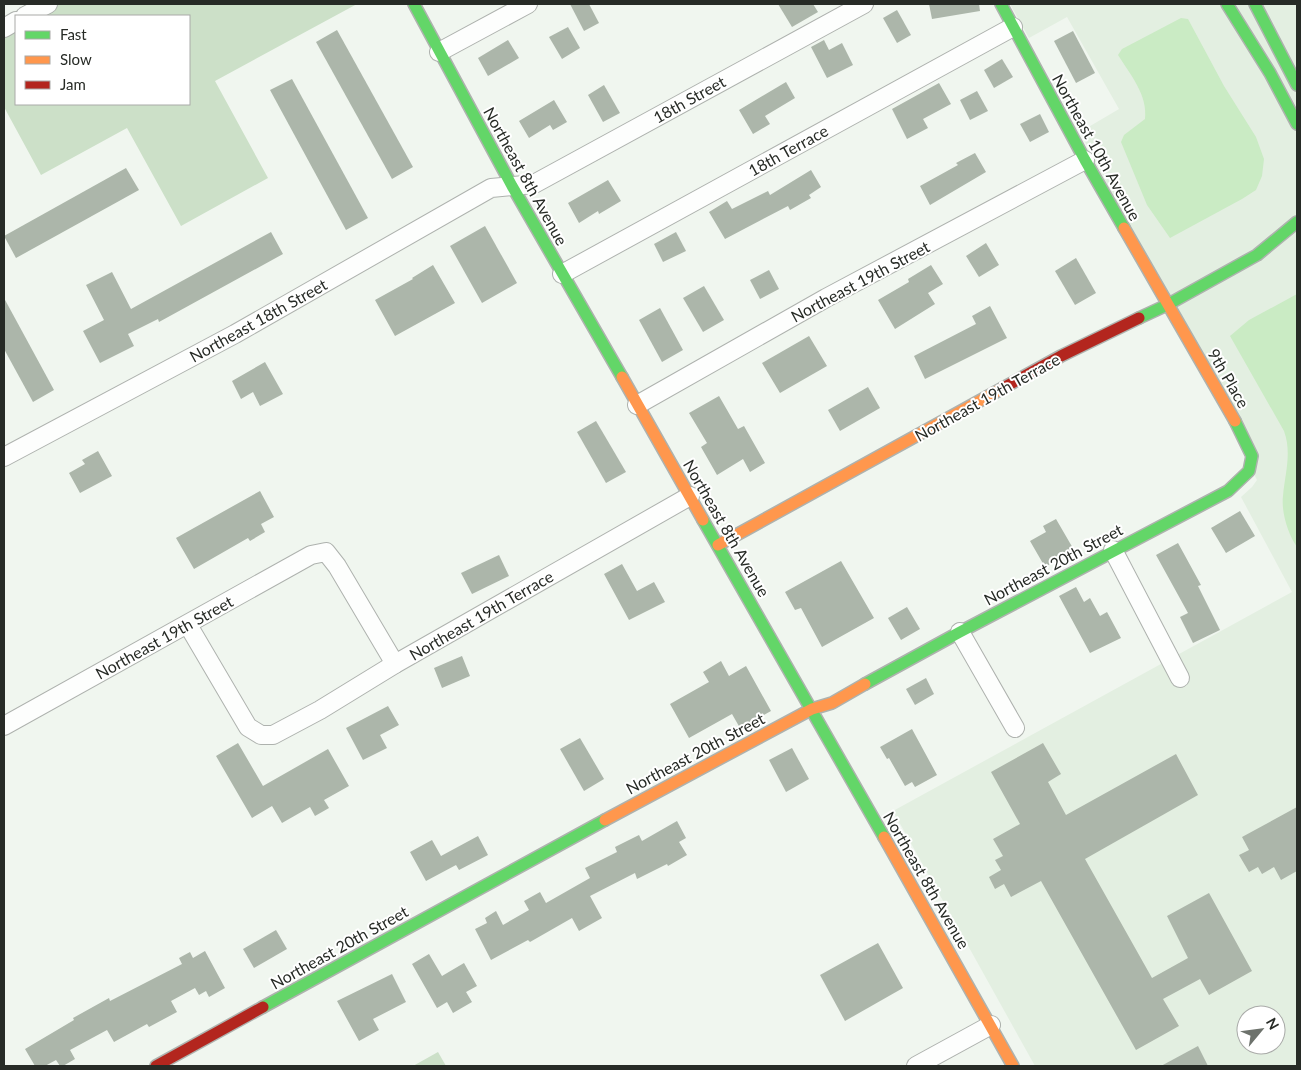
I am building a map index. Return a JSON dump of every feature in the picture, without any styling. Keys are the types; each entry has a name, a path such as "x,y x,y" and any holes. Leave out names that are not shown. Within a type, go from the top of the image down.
{"street":[{"path":"27,15 48,4"},
{"name":"Northeast 8th Avenue","path":"414,4 512,186 812,709 1013,1066"},
{"path":"439,52 528,4"},
{"name":"18th Street","path":"512,186 534,184 864,4"},
{"name":"Northeast 10th Avenue","path":"1001,4 1085,160 1167,305"},
{"path":"1228,4 1270,73 1297,124"},
{"path":"1255,4 1297,85"},
{"path":"4,28 15,22"},
{"name":"18th Terrace","path":"562,274 1013,26"},
{"name":"Northeast 19th Street","path":"637,405 826,298 1085,160"},
{"name":"Northeast 18th Street","path":"4,457 235,334 491,188 512,186"},
{"name":"Northeast 19th Terrace","path":"718,546 1061,356 1167,305 1257,254 1297,222"},
{"name":"Northeast 19th Terrace","path":"1257,254 1289,246"},
{"name":"9th Place","path":"1167,305 1244,437 1252,456 1248,471"},
{"name":"Northeast 20th Street","path":"156,1066 664,788 812,709 832,703 1113,550 1228,491 1248,471"},
{"name":"Northeast 19th Terrace","path":"188,625 248,727 261,735 272,736 690,496"},
{"path":"1113,550 1180,678"},
{"name":"Northeast 19th Street","path":"4,726 312,555 326,552 337,566 395,664"},
{"path":"960,632 1015,728"},
{"path":"916,1066 991,1025"}],"shaded area":[{"path":"60,4 357,4 215,81 268,178 181,226 127,128 41,175 4,107 4,35 15,29 15,105 190,105 190,15 40,15"},
{"path":"1010,4 1297,4 1297,1066 1035,1066 893,811 1292,592 1241,497 1257,480 1080,132 1119,109 1067,17 1029,38"},
{"path":"1181,18 1188,19 1224,86 1256,137 1264,159 1262,176 1256,190 1170,238 1147,205 1121,142 1124,135 1145,119 1145,110 1141,93 1118,55 1122,49"},
{"path":"1297,294 1297,547 1288,529 1283,509 1288,455 1284,431 1230,336 1249,320"},
{"path":"438,1052 446,1066 413,1066"}],"building":[{"path":"570,4 589,4 599,23 584,31"},
{"path":"778,4 813,4 818,12 792,27"},
{"path":"929,4 979,4 980,11 932,19"},
{"path":"897,10 911,35 897,43 883,18"},
{"path":"568,27 580,48 562,59 549,37"},
{"path":"337,30 413,167 392,179 316,42"},
{"path":"1073,31 1095,73 1076,83 1054,41"},
{"path":"508,40 519,58 488,76 478,58"},
{"path":"824,40 829,50 842,43 853,65 827,78 811,47"},
{"path":"1002,59 1013,77 994,88 984,70"},
{"path":"292,79 368,218 346,230 270,90"},
{"path":"786,82 795,98 765,116 770,124 753,134 739,110"},
{"path":"939,83 951,104 923,119 928,128 907,139 892,109"},
{"path":"604,85 620,113 603,122 588,95"},
{"path":"977,91 988,111 970,120 960,100"},
{"path":"554,100 567,122 553,130 550,125 529,138 519,121"},
{"path":"1040,114 1049,132 1030,142 1020,124"},
{"path":"975,153 986,172 930,205 920,186 958,165 956,163"},
{"path":"126,168 139,190 16,258 4,236"},
{"path":"811,170 821,187 809,195 811,198 790,210 788,206 725,239 709,212 727,201 732,209 768,191 770,195"},
{"path":"608,180 621,201 599,214 598,211 579,223 568,203"},
{"path":"485,226 517,283 482,303 450,246"},
{"path":"271,232 283,254 159,322 158,319 128,334 134,346 100,363 83,331 104,320 86,285 112,272 131,309"},
{"path":"676,232 686,251 663,262 654,244"},
{"path":"986,243 999,265 979,277 966,256"},
{"path":"1076,258 1096,293 1075,305 1055,271"},
{"path":"433,265 455,303 395,336 375,300 413,279"},
{"path":"931,265 943,284 928,293 935,304 895,329 878,300 909,282 908,279"},
{"path":"769,270 779,289 760,299 750,280"},
{"path":"704,286 724,320 703,332 683,298"},
{"path":"4,298 54,390 33,402 4,349"},
{"path":"990,306 1007,338 925,379 914,356 976,324 972,316"},
{"path":"660,308 683,350 662,362 639,320"},
{"path":"809,336 827,366 780,393 762,363"},
{"path":"265,362 283,394 260,406 253,392 241,399 232,381"},
{"path":"868,387 880,408 840,431 828,410"},
{"path":"719,396 738,429 744,426 765,463 750,472 743,459 717,475 701,447 707,443 689,413"},
{"path":"596,421 626,472 606,483 577,432"},
{"path":"98,451 112,476 80,493 69,473 85,464 82,460"},
{"path":"260,491 274,517 261,524 265,532 250,541 248,538 194,569 176,538"},
{"path":"1240,511 1255,536 1226,553 1211,528"},
{"path":"1056,519 1074,550 1045,567 1030,541 1046,532 1043,526"},
{"path":"1178,543 1201,585 1198,586 1220,630 1193,643 1180,617 1188,613 1156,555"},
{"path":"499,555 509,576 472,594 461,573"},
{"path":"841,561 874,618 822,647 801,608 795,610 785,592"},
{"path":"622,564 637,591 654,582 665,602 629,620 604,574"},
{"path":"1076,587 1084,602 1090,598 1100,616 1107,612 1121,638 1090,653 1059,596"},
{"path":"907,607 920,629 901,640 888,618"},
{"path":"462,656 470,676 442,688 434,668"},
{"path":"721,661 729,676 746,666 771,711 740,728 732,714 689,738 670,704 709,682 703,672"},
{"path":"926,678 934,694 915,705 906,689"},
{"path":"388,706 399,725 380,735 387,748 363,760 346,728"},
{"path":"912,729 937,775 915,787 912,782 905,786 889,758 887,759 880,747"},
{"path":"580,738 604,779 584,791 560,749"},
{"path":"238,743 263,786 328,749 349,786 324,800 329,808 315,816 310,807 282,823 272,806 252,818 216,756"},
{"path":"1043,743 1061,774 1048,782 1066,815 1176,754 1198,795 1085,859 1152,978 1188,958 1167,916 1209,893 1252,971 1209,995 1200,979 1163,999 1179,1026 1136,1050 1041,881 1011,897 1004,884 995,889 989,877 1001,870 995,860 1003,856 993,839 1020,824 991,772"},
{"path":"792,748 809,779 786,792 769,760"},
{"path":"1297,807 1297,871 1281,880 1274,867 1262,874 1258,867 1249,872 1239,855 1249,850 1242,837"},
{"path":"677,821 686,838 679,842 687,855 668,866 667,864 637,879 635,873 590,896 602,918 579,931 572,918 530,942 528,940 491,960 475,929 487,923 485,918 496,911 503,925 529,910 524,901 540,892 546,903 590,878 585,868 617,852 615,847 639,835 642,841"},
{"path":"478,836 488,855 459,870 456,865 426,881 410,852 432,840 441,856"},
{"path":"276,930 287,949 254,968 243,949"},
{"path":"878,943 903,988 845,1021 820,975"},
{"path":"205,951 225,988 209,997 206,991 199,995 195,988 171,1001 177,1012 149,1027 147,1024 114,1042 107,1030 70,1050 75,1059 63,1066 60,1066 56,1060 45,1066 35,1066 25,1049 74,1020 73,1018 109,998 110,1001 182,964 179,958 190,952 193,958"},
{"path":"429,954 442,976 464,963 477,986 466,992 472,1002 453,1013 447,1002 437,1008 412,964"},
{"path":"392,974 406,1002 373,1019 379,1030 359,1041 337,1001"},
{"path":"1198,1046 1208,1066 1161,1066"}],"traffic: fast":[{"path":"414,4 512,186 622,377"},
{"path":"1001,4 1124,228"},
{"path":"1227,4 1270,73 1297,124"},
{"path":"1255,4 1297,85"},
{"path":"1139,318 1167,305 1257,255 1297,222"},
{"path":"865,684 1228,491 1249,471 1252,456 1235,421"},
{"path":"703,520 884,837"},
{"path":"263,1007 605,820"}],"traffic: slow":[{"path":"1124,228 1235,421"},
{"path":"622,377 703,520"},
{"path":"718,545 1003,388"},
{"path":"605,820 812,709 832,703 865,684"},
{"path":"884,837 1013,1066"}],"traffic: jam":[{"path":"1003,388 1061,356 1139,318"},
{"path":"156,1066 263,1007"}]}
